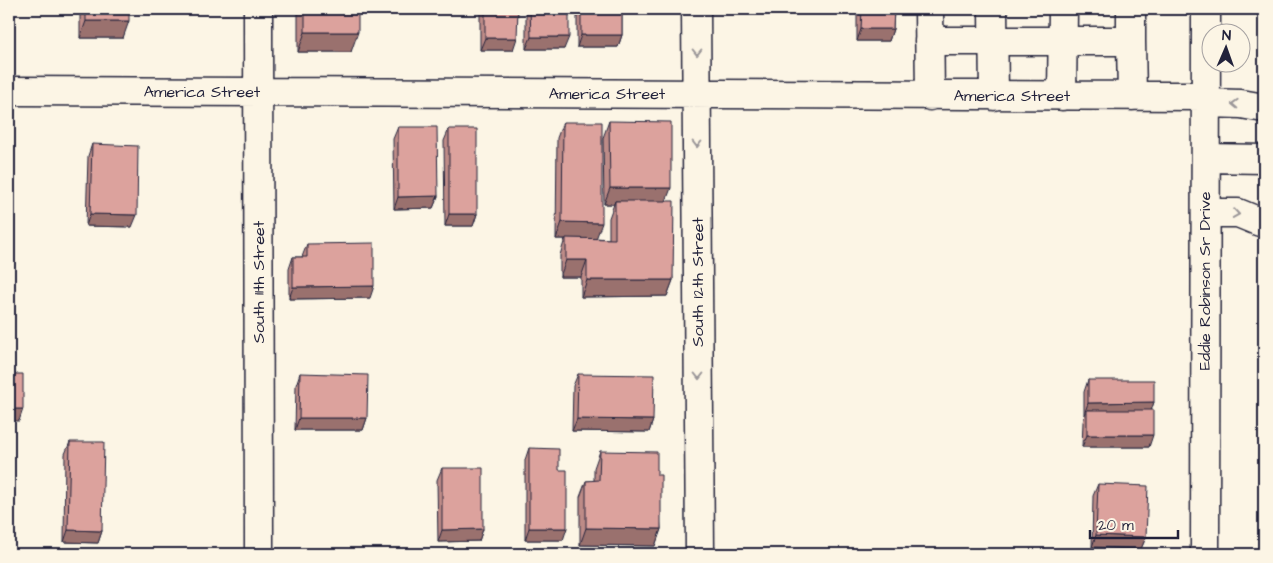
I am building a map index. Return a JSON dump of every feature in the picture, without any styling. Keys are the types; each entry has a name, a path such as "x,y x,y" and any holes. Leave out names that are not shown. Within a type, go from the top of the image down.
{"street":[{"name":"South 11th Street","path":"258,9 259,554"},
{"name":"South 12th Street","path":"696,9 700,554"},
{"path":"929,9 930,96"},
{"path":"993,9 994,96"},
{"path":"1062,96 1063,9"},
{"path":"1131,9 1132,96"},
{"name":"Eddie Robinson Sr Drive","path":"1205,554 1206,9"},
{"path":"929,41 1131,41"},
{"name":"America Street","path":"9,91 1132,96 1206,100 1264,108"},
{"path":"1206,158 1264,159"},
{"path":"1206,212 1238,213 1264,222"}],"building":[{"path":"86,9 129,9 129,21 86,21"},
{"path":"305,9 358,9 358,32 305,32"},
{"path":"485,9 518,9 517,38 485,38"},
{"path":"530,9 569,9 569,37 531,37"},
{"path":"581,9 622,9 622,35 581,35"},
{"path":"862,9 894,9 893,29 861,29"},
{"path":"609,121 671,122 671,188 610,188"},
{"path":"563,122 602,122 602,223 562,222"},
{"path":"398,127 437,127 438,196 398,197"},
{"path":"449,129 477,129 477,214 449,214"},
{"path":"92,144 138,146 137,215 90,214"},
{"path":"615,201 674,201 673,280 587,280 587,260 566,260 566,238 615,239"},
{"path":"374,243 374,286 293,287 293,257 307,257 307,244"},
{"path":"300,373 368,375 367,418 299,418"},
{"path":"9,374 23,374 23,409 9,409"},
{"path":"578,374 654,375 653,420 577,419"},
{"path":"1088,380 1154,380 1154,402 1088,403"},
{"path":"1087,410 1153,410 1153,435 1087,435"},
{"path":"70,442 104,442 102,531 68,530"},
{"path":"529,448 559,449 559,470 567,470 567,528 529,528"},
{"path":"600,451 657,452 657,475 661,475 661,529 586,528 586,481 599,480"},
{"path":"442,468 483,468 483,529 442,530"},
{"path":"1098,484 1148,486 1146,537 1096,535"}]}
